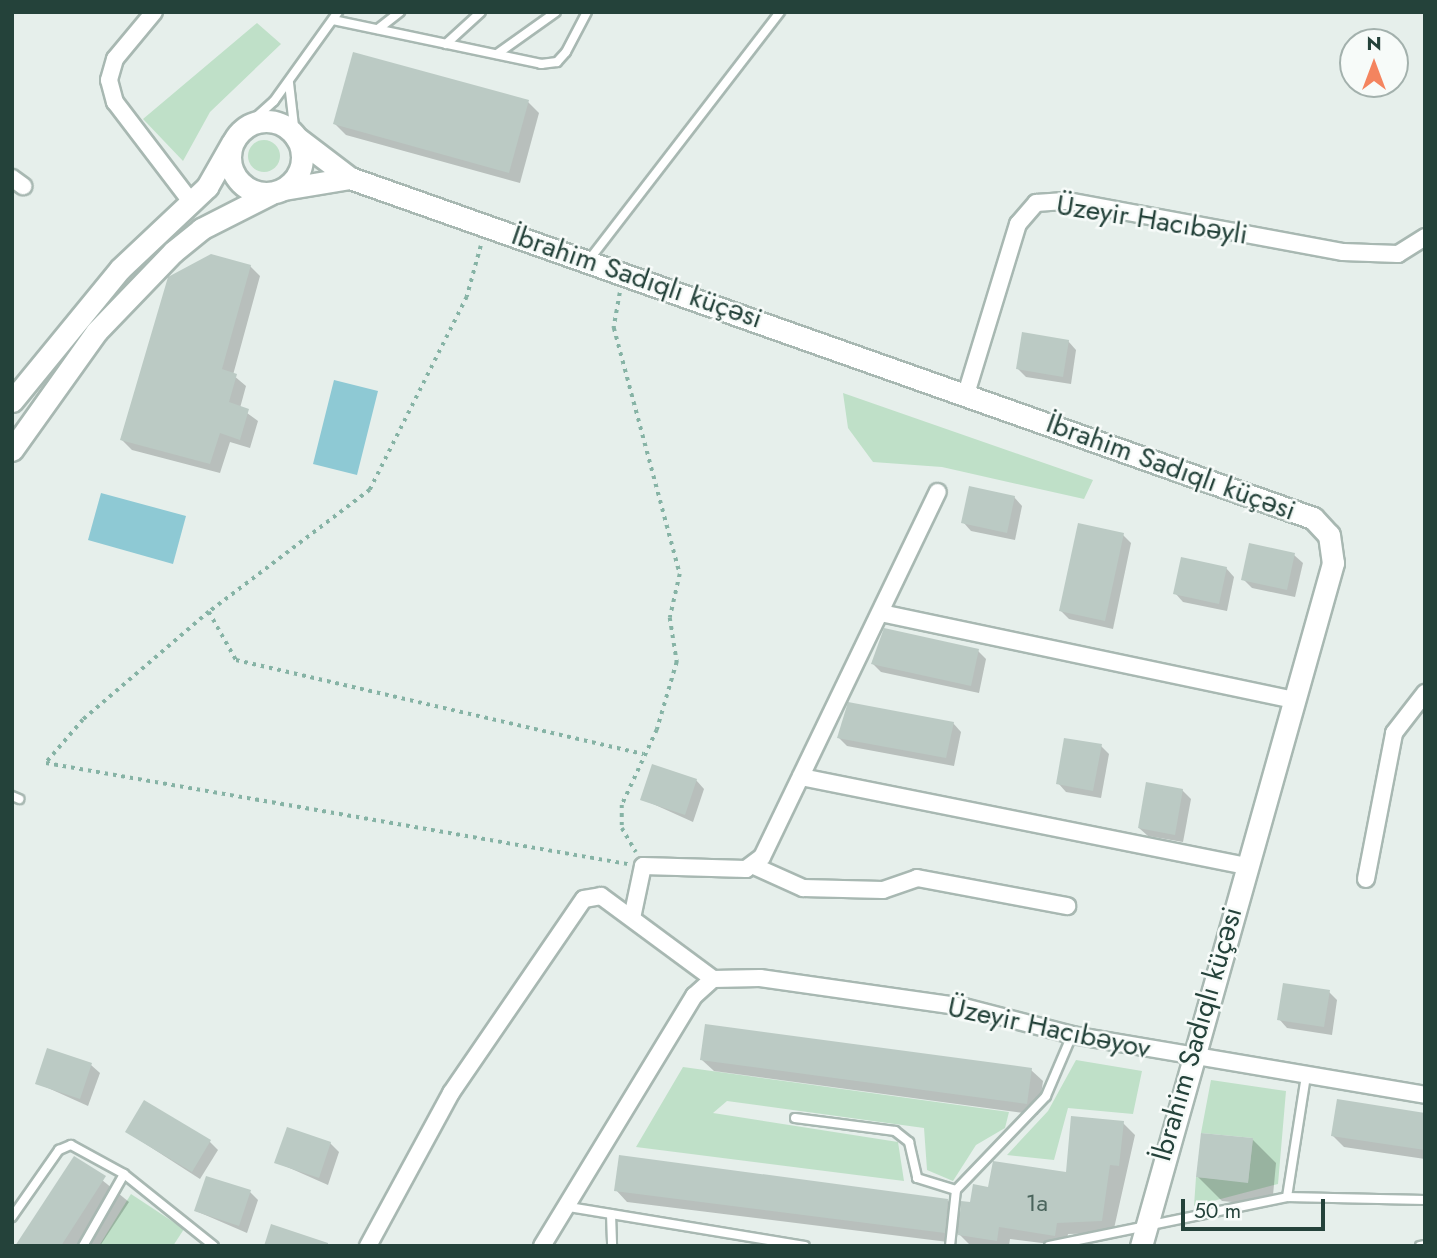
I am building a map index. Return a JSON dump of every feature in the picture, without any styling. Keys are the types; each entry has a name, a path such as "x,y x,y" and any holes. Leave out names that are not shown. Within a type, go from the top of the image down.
{"street":[{"path":"153,12 115,58 109,80 115,102 192,203"},
{"path":"12,401 120,269 192,203 238,136 271,122 295,136 350,178"},
{"path":"238,136 237,179 274,192 350,178"},
{"path":"12,450 90,341 173,252 211,223 274,192 299,172 302,153 295,136"},
{"name":"İbrahim Sadıqlı küçəsi","path":"350,178 623,272 1313,518 1329,535 1334,563 1190,1057 1141,1238"},
{"name":"Üzeyir Hacıbəyli","path":"966,394 1018,224 1036,203 1068,201 1343,252 1398,254 1425,237"},
{"path":"754,866 801,777 938,492"},
{"path":"881,613 1294,701"},
{"path":"1366,879 1394,733 1425,693"},
{"path":"801,777 1245,866"},
{"path":"632,918 643,866 754,866 803,888 883,890 917,878 1066,906"},
{"path":"368,1246 451,1093 584,899 601,896 713,979 694,996 569,1207 542,1246"},
{"name":"Üzeyir Hacıbəyov","path":"713,979 760,978 964,1007 1072,1035 1425,1095"}],"lane":[{"path":"378,29 400,12"},
{"path":"446,44 481,12"},
{"path":"497,54 556,12"},
{"path":"238,136 289,83 335,16 446,44 557,62 587,12"},
{"path":"589,260 780,12"},
{"path":"289,83 295,136"},
{"path":"950,1246 956,1190 1046,1096 1072,1035"},
{"path":"1287,1198 1306,1076"},
{"path":"796,1118 895,1131 909,1142 917,1178 956,1190"},
{"path":"12,1217 59,1150 71,1145 124,1174 214,1246"},
{"path":"83,1246 124,1174"},
{"path":"1049,1246 1141,1238 1287,1198 1425,1200"},
{"path":"569,1207 804,1246"},
{"path":"611,1214 612,1246"}],"path":[{"path":"486,224 467,297 370,490 209,612 83,720 47,764 643,866"},
{"path":"623,272 614,328 680,574 670,618 677,662 622,805 622,828 643,866"},
{"path":"209,612 236,660 643,754"}],"green space":[{"path":"257,23 281,44 210,112 183,161 143,119"},
{"path":"264,140 275,145 280,156 275,167 264,172 253,167 248,156 253,145"},
{"path":"843,393 1093,480 1084,499 942,467 873,462 848,428"},
{"path":"1076,1060 1142,1071 1133,1114 1068,1108 1054,1160 1007,1155 1048,1111"},
{"path":"683,1067 1009,1112 1005,1128 976,1145 953,1181 927,1170 924,1128 727,1101 713,1113 898,1142 904,1181 636,1147"},
{"path":"1211,1080 1286,1091 1278,1184 1194,1206 1196,1177 1248,1182 1253,1138 1201,1133"},
{"path":"131,1194 184,1229 173,1246 99,1246"}],"water":[{"path":"334,380 378,391 357,475 313,464"},
{"path":"101,493 186,516 173,564 88,540"}],"building":[{"path":"353,52 529,100 509,173 333,124"},
{"path":"211,254 251,265 222,369 237,374 229,402 249,409 240,440 220,433 210,464 120,440 168,277"},
{"path":"1022,332 1069,340 1063,377 1016,369"},
{"path":"969,486 1015,496 1007,533 961,523"},
{"path":"1078,523 1124,533 1105,621 1059,611"},
{"path":"1249,543 1295,553 1287,590 1241,580"},
{"path":"1181,557 1227,567 1219,604 1173,594"},
{"path":"884,628 979,649 971,686 871,664"},
{"path":"848,702 954,722 946,758 837,738"},
{"path":"1064,738 1102,744 1093,791 1056,784"},
{"path":"652,764 697,779 685,815 640,800"},
{"path":"1146,782 1183,789 1175,835 1138,828"},
{"path":"1283,983 1330,990 1324,1027 1277,1020"},
{"path":"705,1024 1032,1068 1027,1104 700,1060"},
{"path":"47,1048 92,1063 80,1099 35,1084"},
{"path":"1337,1099 1425,1113 1425,1150 1331,1136"},
{"path":"144,1100 211,1140 192,1172 125,1132"},
{"path":"1071,1116 1124,1121 1119,1166 1110,1165 1102,1221 1057,1223 1055,1236 999,1227 997,1241 958,1235 961,1201 970,1202 973,1184 988,1187 993,1161 1066,1172"},
{"path":"287,1127 331,1142 319,1178 274,1163"},
{"path":"1201,1133 1253,1138 1248,1183 1196,1177"},
{"path":"619,1155 948,1199 945,1233 614,1191"},
{"path":"74,1156 106,1176 61,1246 15,1246"},
{"path":"206,1176 251,1190 239,1226 194,1211"},
{"path":"271,1224 328,1243 328,1246 264,1246"}]}
